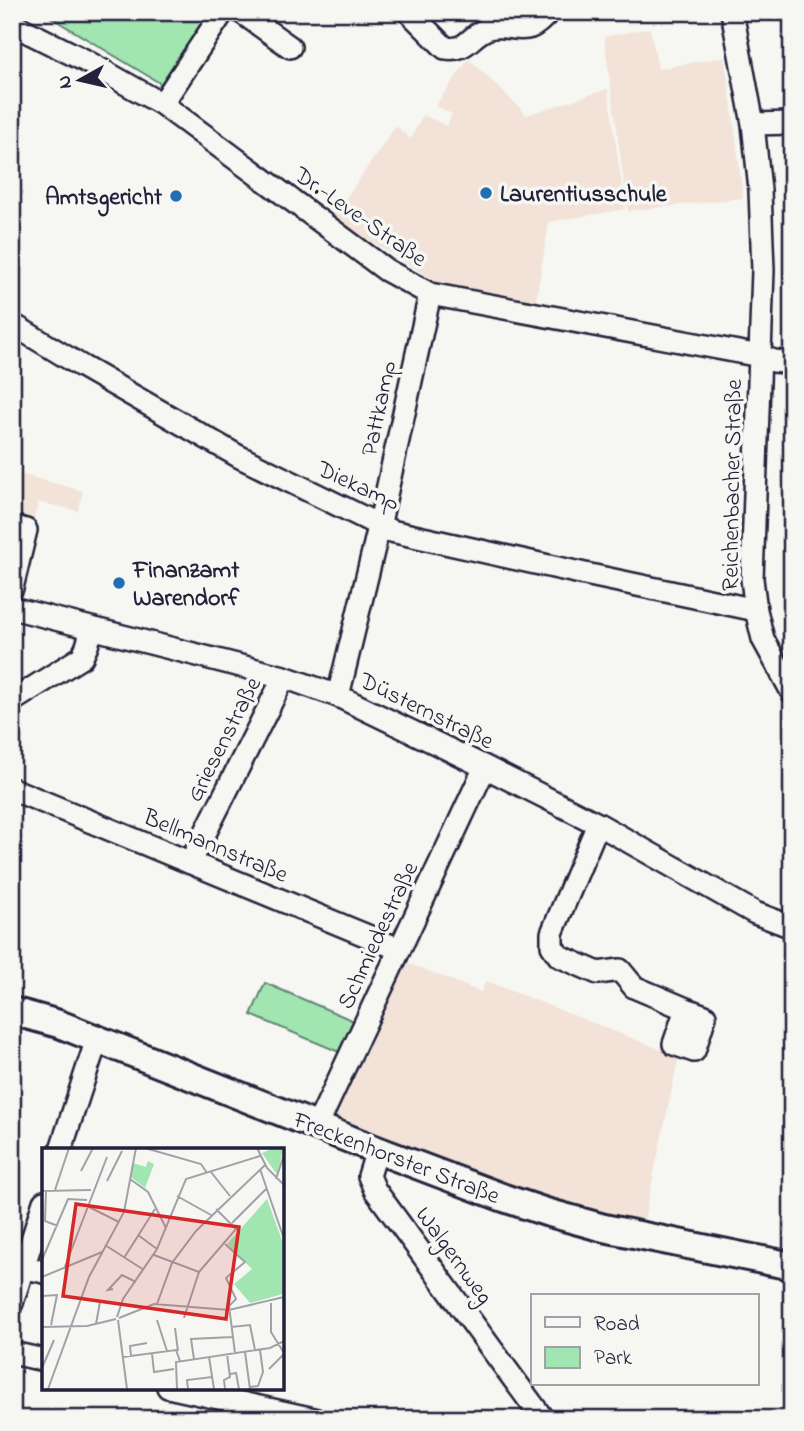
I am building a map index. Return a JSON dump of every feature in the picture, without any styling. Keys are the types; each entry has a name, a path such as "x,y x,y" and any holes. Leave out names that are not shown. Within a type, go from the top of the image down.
{"main road":[{"name":"Freckenhorster Straße","path":"12,1011 59,1024 377,1150 546,1212 604,1228 792,1266"}],"street":[{"path":"162,104 223,12"},
{"path":"242,12 290,47"},
{"path":"409,12 445,48 453,50 463,47 488,28 495,26 528,29 542,19"},
{"name":"Reichenbacher Straße","path":"732,12 753,124 760,190 763,270 752,579 763,639 792,692"},
{"name":"Dr.-Leve-Straße","path":"12,27 84,60 162,104 386,270 430,295 760,356"},
{"path":"753,124 792,123"},
{"name":"Pattkamp","path":"338,696 379,527 430,295"},
{"name":"Diekamp","path":"12,324 238,456 379,527 756,610"},
{"name":"Reichenbacher Straße","path":"760,356 792,363"},
{"path":"12,526 26,530 12,588"},
{"path":"719,603 752,579"},
{"name":"Düsternstraße","path":"12,608 284,677 338,696 598,824 755,913 792,927"},
{"path":"12,701 82,657 92,629"},
{"name":"Griesenstraße","path":"190,863 284,677"},
{"name":"Schmiedestraße","path":"317,1126 485,767"},
{"name":"Bellmannstraße","path":"12,789 399,949"},
{"path":"598,824 552,933 552,946 559,956 598,973 620,970 634,987 686,1010"},
{"path":"61,1148 97,1039"},
{"name":"Walgernweg","path":"377,1150 369,1175 375,1191 543,1419"},
{"path":"12,1303 34,1270 42,1216"},
{"path":"12,1353 42,1360"},
{"path":"187,1389 260,1397 314,1419"}],"shaded area":[{"path":"650,28 658,69 724,57 743,198 628,211 604,37"},
{"name":"Laurentiusschule","path":"469,59 527,115 608,89 625,209 549,222 535,306 436,282 333,217 396,126 411,139 423,115 447,126 452,114 435,106"},
{"path":"12,472 83,491 78,511 38,502 14,600 12,599"},
{"path":"403,961 481,992 486,981 679,1055 644,1220 593,1210 498,1181 335,1116"}],"green space":[{"path":"42,12 212,12 163,85"},
{"path":"265,983 354,1021 339,1052 251,1015"}],"place":[{"name":"Laurentiusschule","path":"486,193"},
{"name":"Amtsgericht","path":"176,196"},
{"name":"Finanzamt Warendorf","path":"119,583"}]}
